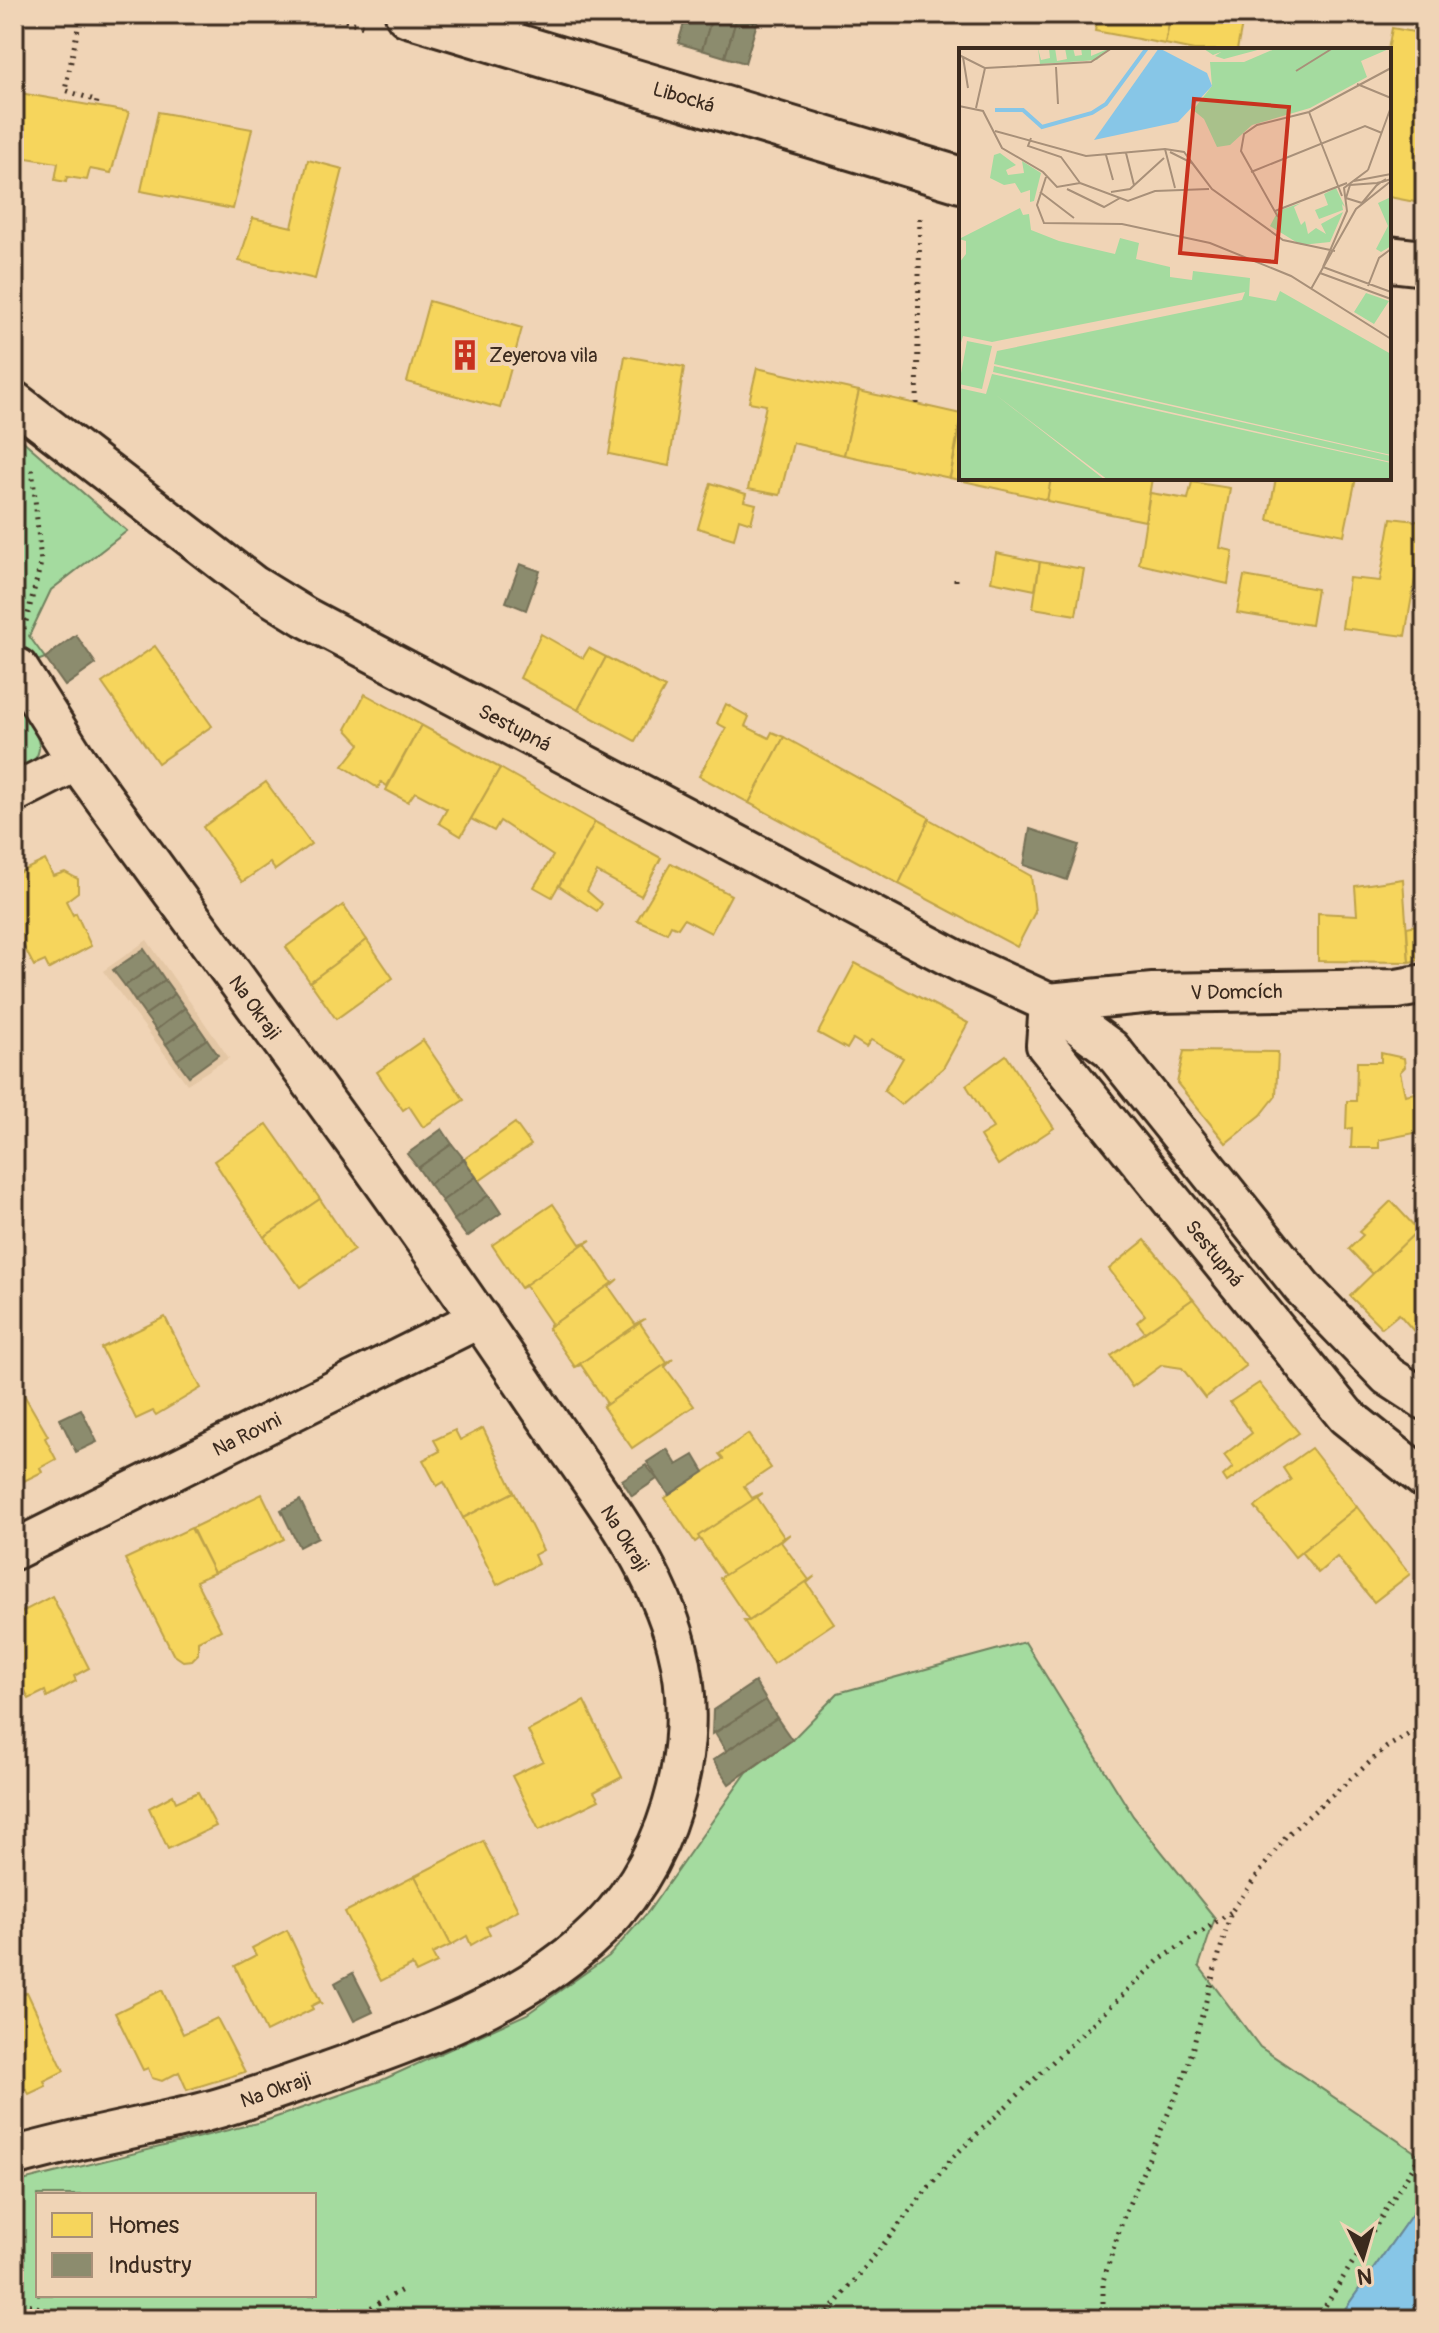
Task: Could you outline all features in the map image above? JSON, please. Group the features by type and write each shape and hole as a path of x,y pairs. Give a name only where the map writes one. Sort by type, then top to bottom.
{"street":[{"name":"Libocká","path":"408,14 959,179"},
{"path":"1391,259 1425,263"},
{"name":"Sestupná","path":"14,401 49,424 253,585 305,617 948,956 1049,1003 1111,1049 1302,1287 1388,1376 1425,1400"},
{"name":"Na Okraji","path":"14,2157 257,2096 457,2021 514,1992 587,1941 620,1908 642,1874 664,1829 678,1785 686,1742 679,1653 666,1607 627,1537 480,1318 77,761 18,668"},
{"path":"14,793 77,761"},
{"name":"V Domcích","path":"1049,1003 1153,993 1397,989 1425,984"},
{"name":"Sestupná","path":"1049,1003 1046,1045 1346,1416 1425,1479"},
{"name":"Na Rovni","path":"14,1550 480,1318"}],"path":[{"path":"81,14 65,90 97,101 96,106"},
{"path":"917,404 920,206"},
{"path":"18,668 20,642 41,563 32,443 49,424"},
{"path":"1103,2319 1103,2281 1124,2216 1186,2072 1231,1912 1286,1836 1387,1747 1425,1725"},
{"path":"824,2319 952,2158 1158,1961 1231,1912"},
{"path":"1317,2319 1425,2148"},
{"path":"350,2319 402,2290"},
{"path":"14,2299 71,2319"}],"shaded area":[{"path":"147,940 229,1058 187,1084 103,971"}],"green space":[{"path":"14,433 127,531 51,590 29,636 45,658 14,670"},
{"path":"14,701 36,734 39,751 27,770 14,781"},
{"path":"1025,1642 1133,1816 1215,1918 1199,1966 1260,2047 1425,2159 1425,2196 1338,2319 14,2319 14,2183 265,2121 380,2081 527,2014 609,1956 648,1912 747,1772 792,1740 838,1693"}],"water":[{"path":"1425,2196 1425,2319 1338,2319"}],"building: Homes":[{"path":"14,14 23,14 14,54"},
{"path":"1098,14 1171,14 1165,44 1095,31"},
{"path":"1171,14 1244,14 1237,48 1184,48 1165,44"},
{"path":"1392,28 1425,34 1425,204 1391,197 1391,48 1388,48"},
{"path":"14,92 129,112 111,173 90,169 87,180 67,177 66,182 55,180 58,163 14,156"},
{"path":"158,112 252,129 233,209 141,191"},
{"path":"308,160 343,169 315,279 239,261 253,218 292,227"},
{"name":"Zeyerova vila","path":"429,301 522,328 500,408 407,382"},
{"path":"625,356 684,367 669,466 609,454"},
{"path":"757,368 859,391 844,455 793,443 780,495 748,489 766,405 749,402"},
{"path":"859,391 959,414 950,478 844,455"},
{"path":"959,434 959,480 1051,480 1048,500 950,478"},
{"path":"1051,480 1152,480 1145,521 1047,501"},
{"path":"1276,480 1356,480 1344,535 1268,520"},
{"path":"1192,482 1230,488 1220,548 1233,551 1228,584 1139,564 1150,493 1188,499"},
{"path":"711,483 746,494 744,501 756,504 751,523 739,519 734,539 698,528"},
{"path":"1391,518 1425,522 1405,636 1342,628 1349,578 1380,581"},
{"path":"996,553 1040,562 1035,590 991,581"},
{"path":"1040,562 1084,569 1076,615 1033,608"},
{"path":"1244,576 1317,589 1311,625 1237,613"},
{"path":"541,634 583,658 589,648 606,657 578,710 520,678"},
{"path":"155,646 212,726 158,763 102,683"},
{"path":"606,657 665,688 635,741 578,710"},
{"path":"365,694 421,725 387,786 381,782 378,788 343,766 360,744 346,729"},
{"path":"726,704 749,717 745,726 769,738 772,732 784,737 749,803 699,776 726,728 717,723"},
{"path":"421,725 500,768 461,836 439,823 447,809 415,792 408,802 386,790"},
{"path":"784,737 930,818 899,884 749,803"},
{"path":"500,768 595,822 552,897 534,887 553,856 500,821 494,831 471,819"},
{"path":"266,782 311,844 275,870 270,863 242,882 203,827"},
{"path":"929,819 1031,876 1035,912 1017,947 899,884"},
{"path":"595,822 661,858 641,896 597,872 587,891 602,904 597,911 559,886"},
{"path":"45,860 53,876 65,872 78,879 78,892 66,901 73,915 76,913 91,946 49,969 45,961 34,966 22,943 14,947 14,875"},
{"path":"671,863 731,895 711,933 684,919 678,928 671,925 667,933 637,920"},
{"path":"1403,879 1409,962 1318,961 1318,913 1357,915 1355,886"},
{"path":"343,905 367,940 310,982 286,947"},
{"path":"1425,923 1425,959 1409,962 1407,927"},
{"path":"367,940 393,978 336,1019 310,982"},
{"path":"855,963 968,1023 943,1068 901,1105 884,1091 903,1058 871,1040 866,1047 853,1039 847,1049 818,1033"},
{"path":"423,1040 464,1100 423,1127 409,1106 403,1110 377,1072"},
{"path":"1184,1051 1278,1052 1276,1096 1261,1115 1226,1143 1177,1083"},
{"path":"1381,1053 1404,1058 1405,1067 1400,1072 1405,1095 1425,1091 1425,1131 1379,1140 1379,1148 1351,1148 1352,1128 1346,1129 1347,1101 1356,1101 1357,1062 1381,1062"},
{"path":"1006,1055 1054,1128 998,1165 980,1136 993,1128 966,1085"},
{"path":"515,1123 531,1145 479,1181 464,1159"},
{"path":"267,1124 320,1199 264,1237 214,1161"},
{"path":"320,1199 354,1250 300,1287 264,1237"},
{"path":"1391,1201 1418,1230 1373,1274 1349,1249 1363,1235 1359,1232"},
{"path":"553,1204 580,1244 591,1240 521,1288 492,1245"},
{"path":"1418,1230 1425,1236 1425,1344 1399,1314 1382,1328 1350,1296"},
{"path":"1145,1240 1193,1299 1145,1332 1137,1322 1145,1315 1109,1269"},
{"path":"585,1243 612,1283 548,1328 551,1323 526,1286 521,1288"},
{"path":"618,1279 609,1287 635,1324 645,1319 575,1367 548,1328"},
{"path":"1193,1299 1246,1366 1205,1398 1182,1368 1162,1365 1132,1387 1111,1356"},
{"path":"165,1317 201,1388 156,1415 153,1411 136,1419 101,1348"},
{"path":"640,1323 667,1363 603,1407 606,1402 581,1365 575,1367"},
{"path":"673,1359 665,1367 694,1406 632,1448 603,1407"},
{"path":"1259,1383 1299,1433 1227,1482 1223,1476 1233,1467 1224,1455 1252,1433 1230,1402"},
{"path":"20,1388 48,1436 45,1438 56,1459 40,1468 42,1472 14,1486 14,1391"},
{"path":"483,1428 514,1492 463,1518 444,1482 437,1486 423,1460 440,1451 434,1440 455,1430 460,1440"},
{"path":"748,1434 771,1468 744,1486 752,1498 763,1493 695,1542 665,1498 723,1459 719,1454"},
{"path":"1311,1448 1357,1507 1295,1557 1255,1507 1291,1480 1283,1468"},
{"path":"514,1492 543,1550 534,1555 538,1564 497,1585 463,1518"},
{"path":"262,1494 284,1539 214,1573 192,1528"},
{"path":"757,1497 784,1537 726,1577 698,1536"},
{"path":"1357,1507 1410,1574 1374,1602 1337,1557 1318,1573 1301,1552"},
{"path":"191,1528 214,1573 196,1581 221,1630 198,1641 198,1654 192,1660 183,1661 173,1654 125,1559"},
{"path":"790,1534 781,1542 809,1580 749,1621 720,1578"},
{"path":"815,1576 807,1583 834,1623 773,1664 744,1621 749,1621"},
{"path":"52,1596 89,1668 74,1676 76,1681 47,1697 45,1691 29,1699 14,1668 14,1616"},
{"path":"584,1701 622,1777 594,1792 599,1800 539,1830 512,1776 543,1761 528,1731"},
{"path":"198,1792 216,1826 168,1849 149,1808 173,1795 176,1802"},
{"path":"483,1841 518,1910 486,1927 490,1934 471,1945 467,1936 451,1945 415,1876"},
{"path":"415,1876 451,1945 432,1954 437,1963 416,1973 412,1965 381,1981 345,1912"},
{"path":"287,1930 322,2005 319,2002 311,2006 313,2009 266,2032 235,1966 256,1955 252,1948"},
{"path":"162,1990 183,2034 217,2018 245,2072 187,2090 179,2072 162,2081 152,2078 148,2068 143,2070 115,2013"},
{"path":"27,1992 64,2071 44,2081 46,2086 29,2094 26,2089 14,2095 14,1998"}],"building: Industry":[{"path":"687,14 713,14 702,50 678,43"},
{"path":"713,14 737,17 725,57 702,50"},
{"path":"737,17 757,23 745,63 725,57"},
{"path":"520,564 540,571 526,610 506,602"},
{"path":"76,635 96,664 65,686 45,658"},
{"path":"1030,829 1079,845 1067,880 1024,865"},
{"path":"144,949 155,965 125,986 113,970"},
{"path":"155,965 165,980 135,1001 125,986"},
{"path":"165,980 175,994 145,1015 135,1001"},
{"path":"175,994 185,1008 156,1030 145,1015"},
{"path":"185,1008 196,1023 166,1044 156,1030"},
{"path":"196,1023 207,1039 177,1060 166,1044"},
{"path":"207,1039 218,1055 189,1076 177,1060"},
{"path":"442,1129 452,1144 418,1168 407,1154"},
{"path":"452,1144 464,1159 429,1184 418,1168"},
{"path":"464,1159 476,1177 442,1201 429,1184"},
{"path":"476,1177 489,1195 454,1220 442,1201"},
{"path":"489,1195 501,1213 467,1237 454,1220"},
{"path":"81,1409 97,1442 76,1452 60,1419"},
{"path":"667,1449 677,1465 694,1455 704,1472 669,1495 647,1462"},
{"path":"646,1465 657,1479 632,1496 622,1480"},
{"path":"300,1500 318,1537 299,1547 281,1510"},
{"path":"755,1682 766,1700 712,1734 713,1710"},
{"path":"766,1700 777,1718 726,1751 715,1733"},
{"path":"777,1718 792,1740 729,1784 713,1760"},
{"path":"353,1973 373,2012 354,2021 335,1983"}],"place":[{"name":"Zeyerova vila","path":"465,355"}]}
